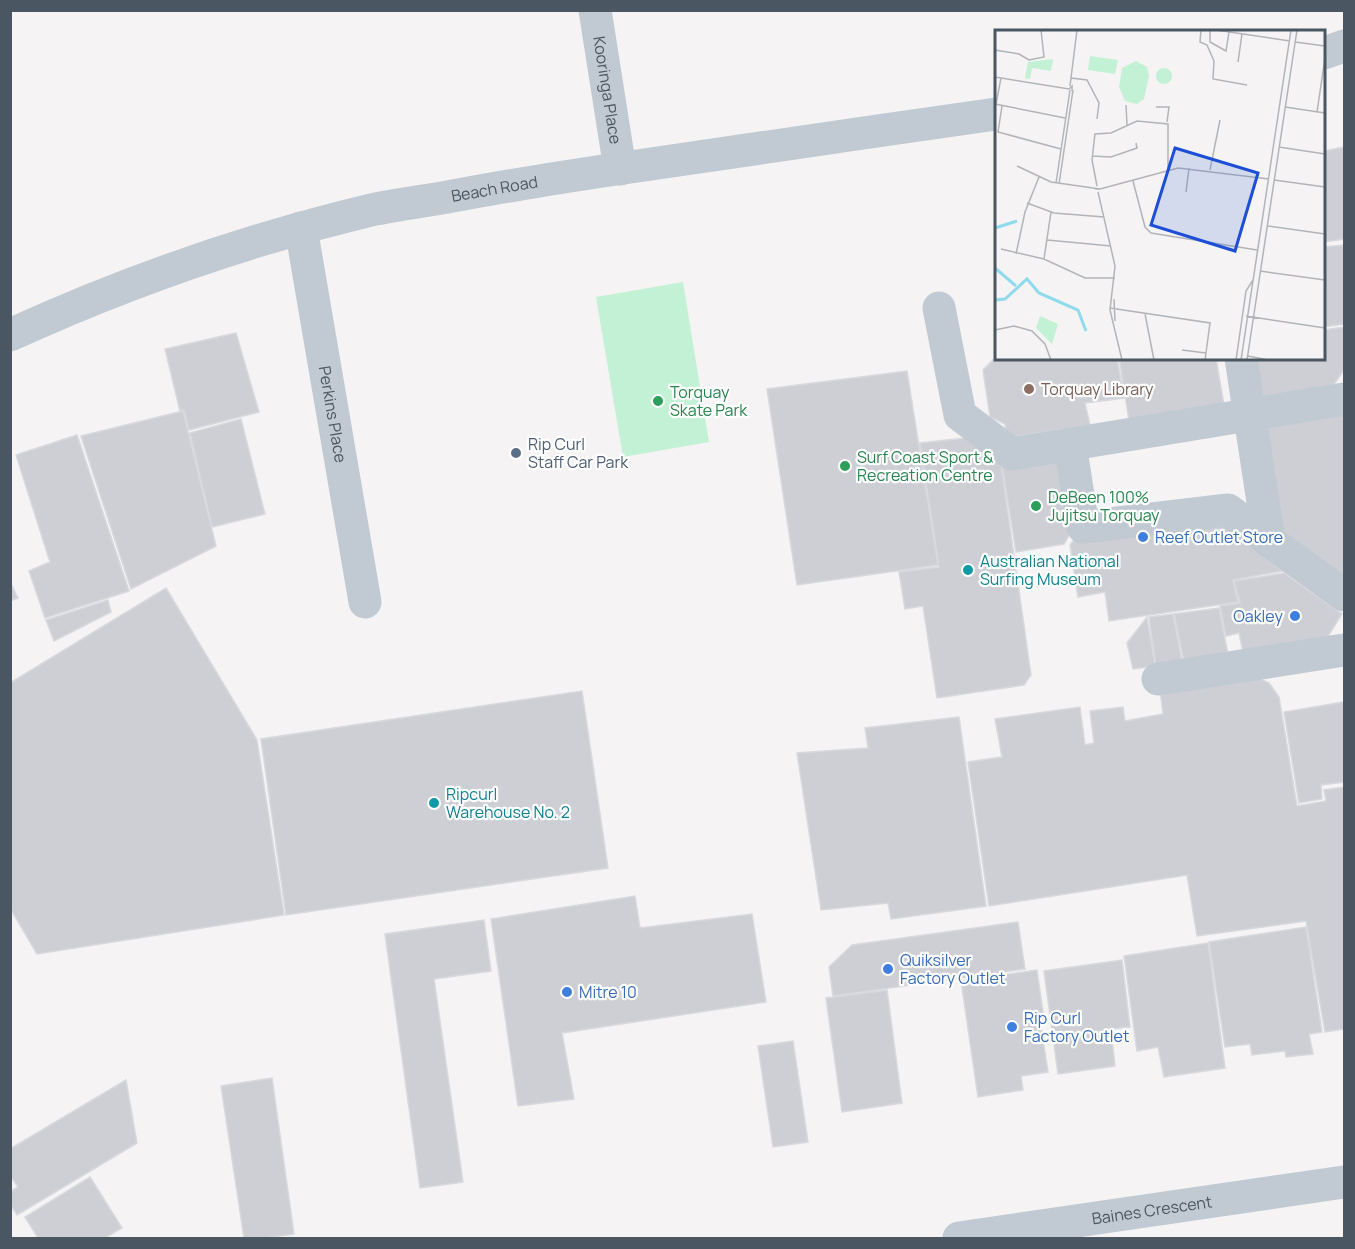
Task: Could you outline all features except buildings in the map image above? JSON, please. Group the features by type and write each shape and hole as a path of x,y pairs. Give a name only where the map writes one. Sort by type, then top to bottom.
{"street":[{"name":"Kooringa Place","path":"596,10 620,168"},
{"path":"1325,52 1344,46"},
{"path":"1325,66 1344,63"},
{"name":"Beach Road","path":"10,335 74,306 219,252 301,228 375,210 620,168 995,114"},
{"name":"Perkins Place","path":"301,228 365,602"},
{"path":"939,308 960,415 1012,454 1344,399"},
{"path":"1241,360 1269,541"},
{"path":"1070,444 1083,527 1228,510 1344,595"},
{"path":"1158,679 1344,650"},
{"name":"Baines Crescent","path":"959,1239 1344,1182"}],"green space":[{"name":"Torquay Skate Park","path":"683,282 709,442 623,457 596,297"}],"place":[{"name":"Torquay Library","path":"1029,389"},
{"name":"Torquay Skate Park","path":"658,401"},
{"name":"Rip Curl Staff Car Park","path":"516,453"},
{"name":"Surf Coast Sport & Recreation Centre","path":"845,466"},
{"name":"DeBeen 100% Jujitsu Torquay","path":"1036,506"},
{"name":"Reef Outlet Store","path":"1143,537"},
{"name":"Australian National Surfing Museum","path":"968,570"},
{"name":"Oakley","path":"1295,616"},
{"name":"Ripcurl Warehouse No. 2","path":"434,803"},
{"name":"Quiksilver Factory Outlet","path":"888,969"},
{"name":"Mitre 10","path":"567,992"},
{"name":"Rip Curl Factory Outlet","path":"1012,1027"}]}
